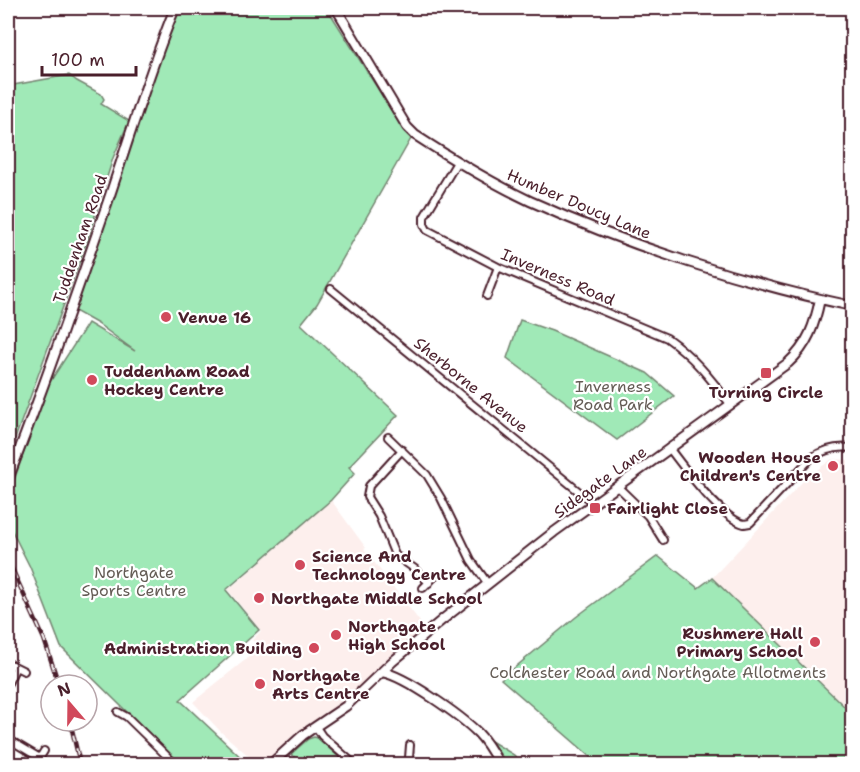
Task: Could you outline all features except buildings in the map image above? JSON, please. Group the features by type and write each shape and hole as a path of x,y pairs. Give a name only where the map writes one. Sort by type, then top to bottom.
{"street":[{"name":"Tuddenham Road","path":"8,479 97,234 150,71 175,8"},
{"name":"Humber Doucy Lane","path":"336,8 407,127 415,135 457,162 530,201 644,246 728,273 852,306"},
{"name":"Inverness Road","path":"457,162 424,217 427,230 498,267 667,338 701,366 730,404"},
{"path":"487,296 498,267"},
{"name":"Sherborne Avenue","path":"331,289 593,503"},
{"name":"Sidegate Lane","path":"271,765 294,742 346,706 392,662 488,584 593,503 788,363 798,354 812,330 820,299"},
{"path":"388,437 424,471 431,481 471,560 488,584"},
{"path":"669,448 694,482 732,519 744,524 750,523 811,458 821,451 832,448 852,447"},
{"path":"402,450 369,486 367,497 379,516 393,552 429,583"},
{"path":"617,486 648,516 663,540"},
{"path":"423,588 436,575"},
{"path":"392,662 406,680 477,732 499,765"},
{"path":"8,663 24,671"},
{"path":"8,682 16,667"},
{"path":"382,672 406,680"},
{"path":"118,712 127,717 175,765"},
{"path":"315,727 354,765"},
{"path":"8,739 38,761 44,751"},
{"path":"410,745 406,758 416,765"}],"shaded area":[{"name":"Rushmere Hall Primary School","path":"832,459 852,460 852,704 848,709 711,579 805,479"},
{"name":"Northgate High School","path":"331,500 366,548 364,549 424,627 345,700 293,736 263,764 258,764 221,732 193,702 260,648 252,640 261,631 228,590"}],"green space":[{"name":"Northgate Sports Centre","path":"179,8 327,8 403,129 412,137 317,304 301,324 398,415 349,467 355,473 331,500 226,590 259,630 180,700 248,764 180,764 99,684 99,673 87,673 61,647 30,567 8,523 8,498 46,388 88,323 135,351 98,324 73,310 165,40"},
{"path":"69,75 101,94 104,99 101,104 129,121 113,158 88,238 8,458 8,86"},
{"name":"Inverness Road Park","path":"520,320 552,331 647,373 674,396 617,440 507,358"},
{"name":"Colchester Road and Northgate Allotments","path":"658,556 698,588 712,578 847,709 852,704 852,724 849,729 852,732 852,764 599,764 501,679 576,617"},
{"path":"318,738 346,764 321,764 316,760 312,764 303,764 291,754 308,739"},
{"path":"491,741 514,755 522,764 507,764"}],"railway":[{"path":"8,560 44,639 55,673"},
{"path":"73,733 80,764"}],"place":[{"name":"Venue 16","path":"166,317"},
{"name":"Turning Circle","path":"766,373"},
{"name":"Tuddenham Road Hockey Centre","path":"92,380"},
{"name":"Wooden House Children's Centre","path":"833,466"},
{"name":"Fairlight Close","path":"595,508"},
{"name":"Science And Technology Centre","path":"300,565"},
{"name":"Northgate Middle School","path":"259,598"},
{"name":"Northgate High School","path":"336,635"},
{"name":"Rushmere Hall Primary School","path":"815,642"},
{"name":"Administration Building","path":"314,648"},
{"name":"Northgate Arts Centre","path":"260,684"}]}
